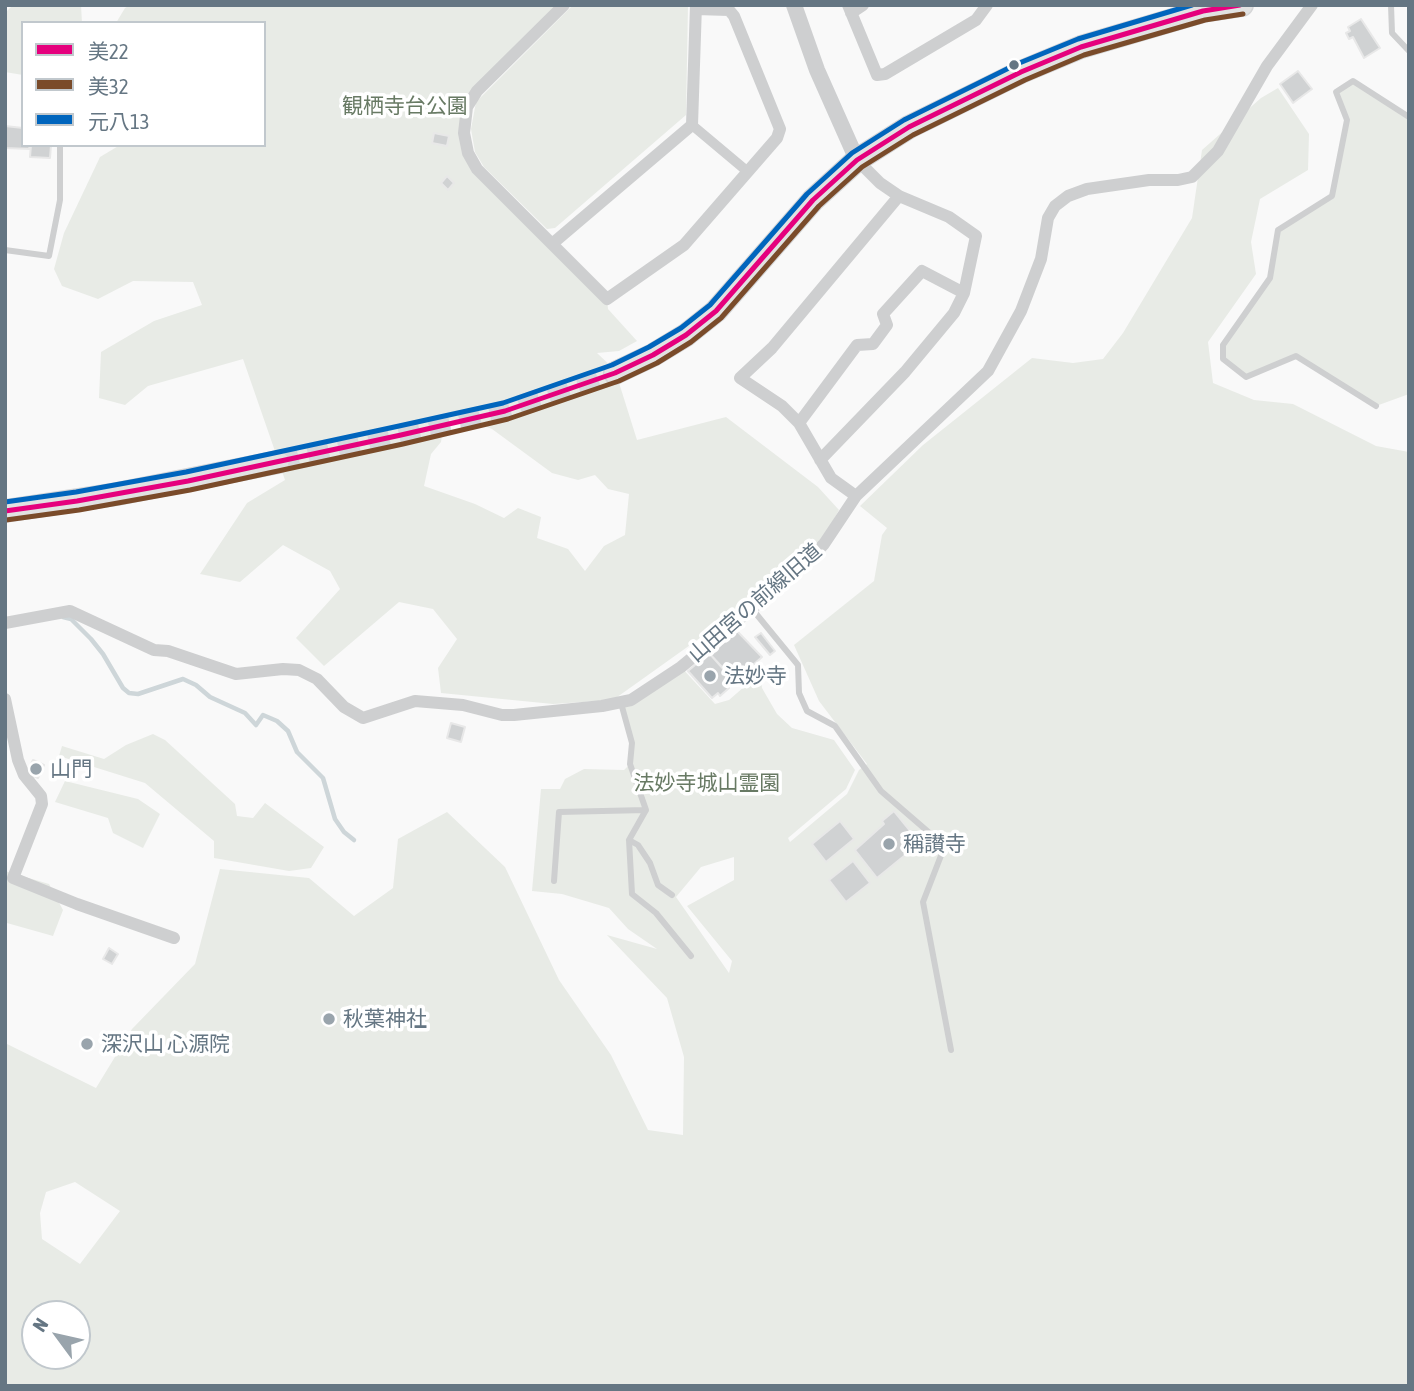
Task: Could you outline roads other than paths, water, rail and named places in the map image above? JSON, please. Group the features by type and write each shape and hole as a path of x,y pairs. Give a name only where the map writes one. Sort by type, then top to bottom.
{"main road":[{"path":"615,373 653,355 716,312 748,278 793,221 857,160 909,127 962,100 1081,47 1203,11 1242,5"},
{"path":"5,511 141,490 278,462"}],"street":[{"path":"552,244 692,125 696,7 729,10 734,16 780,130 777,138 684,246 607,299 552,244 477,169 468,153 464,134 467,107 477,91 564,5"},
{"path":"794,5 817,70 857,160 880,183 899,196 949,217 976,236 964,292 940,331 905,372 820,460"},
{"path":"863,5 850,9 877,75 885,74 976,20 987,5"},
{"name":"山田宮の前線旧道","path":"5,622 70,611 154,650 168,651 236,674 299,670 317,679 344,707 363,718 415,701 463,705 502,715 514,715 621,703 643,693 681,667 753,610 819,551 856,496 988,371 1021,311 1041,259 1048,218 1055,206 1068,196 1087,189 1192,177 1218,151 1267,66 1312,5"},
{"path":"692,125 748,172"},
{"path":"856,496 831,478 799,422 782,406 740,378 772,348 899,196"},
{"path":"799,422 857,345 873,344 887,325 883,314 922,271 964,292"},
{"path":"5,699 18,760 24,775 41,796 42,804 13,878 174,938"}],"lane":[{"path":"1391,5 1392,33 1409,51"},
{"path":"1376,406 1296,356 1246,377 1223,359 1223,345 1270,278 1279,230 1332,197 1347,120 1336,92 1353,81 1409,117"},
{"path":"5,250 49,256 60,200 60,147"},
{"path":"753,610 798,665 802,705 807,711 835,726 881,791 940,842 942,853 923,902 951,1050"},
{"path":"621,703 632,743 631,764 646,810 629,840 632,894 656,913 691,956"},
{"path":"554,881 559,811 646,810"},
{"path":"629,840 638,845 650,863 657,885 672,895"}],"waterway":[{"path":"63,617 71,619 91,639 129,693 138,694 183,679 196,685 210,697 245,713 256,725 263,715 277,721 288,731 297,752 323,778 335,819 354,840"}],"tunnel":[{"path":"278,462 505,411 615,373"}],"place":[{"name":"法妙寺","path":"710,676"},
{"name":"山門","path":"36,769"},
{"name":"稱讃寺","path":"889,844"},
{"name":"秋葉神社","path":"329,1019"},
{"name":"深沢山 心源院","path":"87,1044"}],"park label":[{"name":"観栖寺台公園","path":"405,106"},
{"name":"法妙寺城山霊園","path":"707,783"}]}
